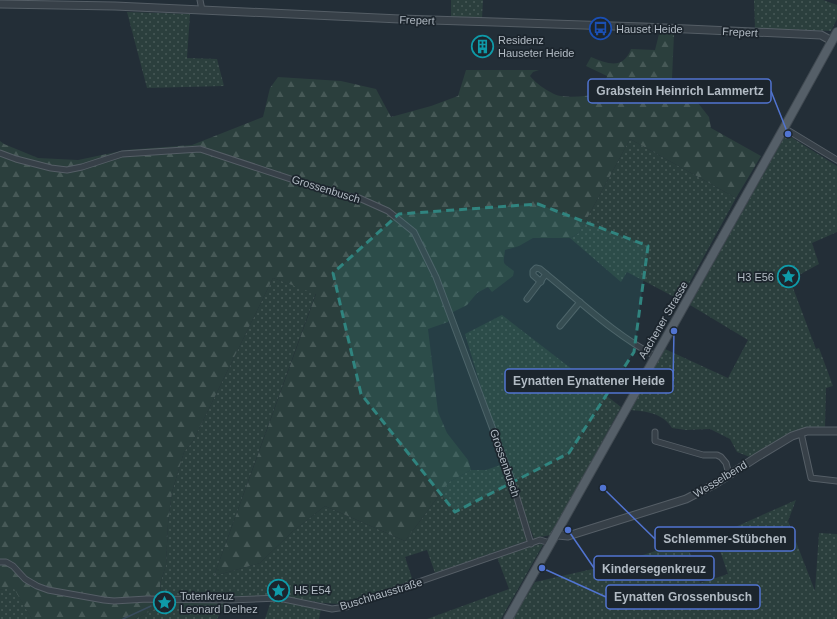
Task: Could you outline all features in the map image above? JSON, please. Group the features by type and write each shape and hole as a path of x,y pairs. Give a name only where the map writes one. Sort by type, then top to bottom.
{"main road":[{"name":"Aachener Strasse","path":"508,619 837,32"}],"street":[{"path":"200,0 202,10"},
{"name":"Frepert","path":"0,4 115,6 821,35 832,40"},
{"path":"784,128 837,160"},
{"name":"Grossenbusch","path":"0,153 16,159 51,168 67,170 82,167 122,154 200,149 336,194 359,198 388,212 414,232 436,277 510,475 531,544"},
{"path":"541,282 533,275 533,271 536,268 540,269 610,327 635,345 655,356"},
{"path":"527,299 546,274"},
{"path":"560,326 580,302"},
{"name":"Wesselbend","path":"555,534 568,536 686,499 715,484 792,436 817,430 837,431"},
{"path":"655,432 656,441 703,455 717,454 726,463 729,474"},
{"path":"801,433 811,478 837,481"},
{"name":"Buschhausstraße","path":"0,562 6,562 13,566 25,579 37,586 48,590 104,600 229,600 279,598 332,609 346,607 540,540 550,543"}],"highlighted area":[{"path":"538,204 648,246 634,352 569,453 455,512 361,394 333,273 399,214"}],"green space":[{"path":"451,0 483,0 482,18 451,18"},
{"path":"754,0 823,0 837,5 837,19 831,31 755,28"},
{"path":"127,12 190,14 187,58 217,59 224,86 147,88"},
{"path":"659,34 674,34 671,101 698,103 709,117 711,128 761,156 736,198 630,139 579,233 570,238 533,238 519,246 505,250 504,263 514,271 513,276 492,292 488,287 477,293 467,305 453,312 448,322 428,329 438,412 447,433 468,460 471,470 449,482 405,541 325,506 292,532 260,563 214,576 316,294 273,278 193,441 184,452 172,492 168,523 166,565 160,584 160,606 135,619 32,619 13,587 0,590 0,141 38,158 78,160 126,150 192,145 263,117 270,88 278,77 341,81 376,89 391,117 431,106 458,96 466,70 539,70 533,72 530,76 544,88 557,95 571,97 602,95 607,76 586,66 591,57 603,62 614,64 619,63 628,56 631,49 655,50"},
{"path":"786,134 837,166 837,232 812,243 819,264 790,280 816,349 819,348 833,386 826,388 825,428 804,428 750,457 737,452 730,439 710,429 686,430 672,428 659,416 648,412 630,410 665,349 728,378 748,340 690,305"},
{"path":"630,139 736,198 680,300 627,272 621,282 570,238 579,233"},
{"path":"273,278 316,293 214,576 260,563 292,532 325,506 405,541 449,482 471,470 486,470 503,464 529,537 526,541 435,573 427,550 405,557 413,581 340,604 323,603 280,596 161,598 160,584 166,565 168,523 172,492 184,452 193,441"},
{"path":"502,315 621,407 551,535 534,538 504,464 465,334"},
{"path":"796,500 788,521 815,591 819,533 837,534 837,619 512,619 535,582 615,564 686,541 700,583 728,574 715,536"},
{"path":"544,543 501,619 427,619 509,589 497,557"},
{"path":"13,586 32,619 0,619 0,590"},
{"path":"271,601 321,609 319,619 265,619"},
{"path":"161,602 227,602 217,619 135,619 160,606"}],"waterway":[{"path":"123,619 151,606"}],"place":[{"name":"Hauset Heide","path":"600,29"},
{"name":"Residenz Hauseter Heide","path":"482,46"},
{"name":"Grabstein Heinrich Lammertz","path":"788,134"},
{"name":"H3 E56","path":"789,277"},
{"name":"Eynatten Eynattener Heide","path":"674,331"},
{"name":"Schlemmer-Stübchen","path":"603,488"},
{"name":"Kindersegenkreuz","path":"568,530"},
{"name":"Eynatten Grossenbusch","path":"542,568"},
{"name":"H5 E54","path":"279,590"},
{"name":"Totenkreuz Leonard Delhez","path":"165,602"}]}
